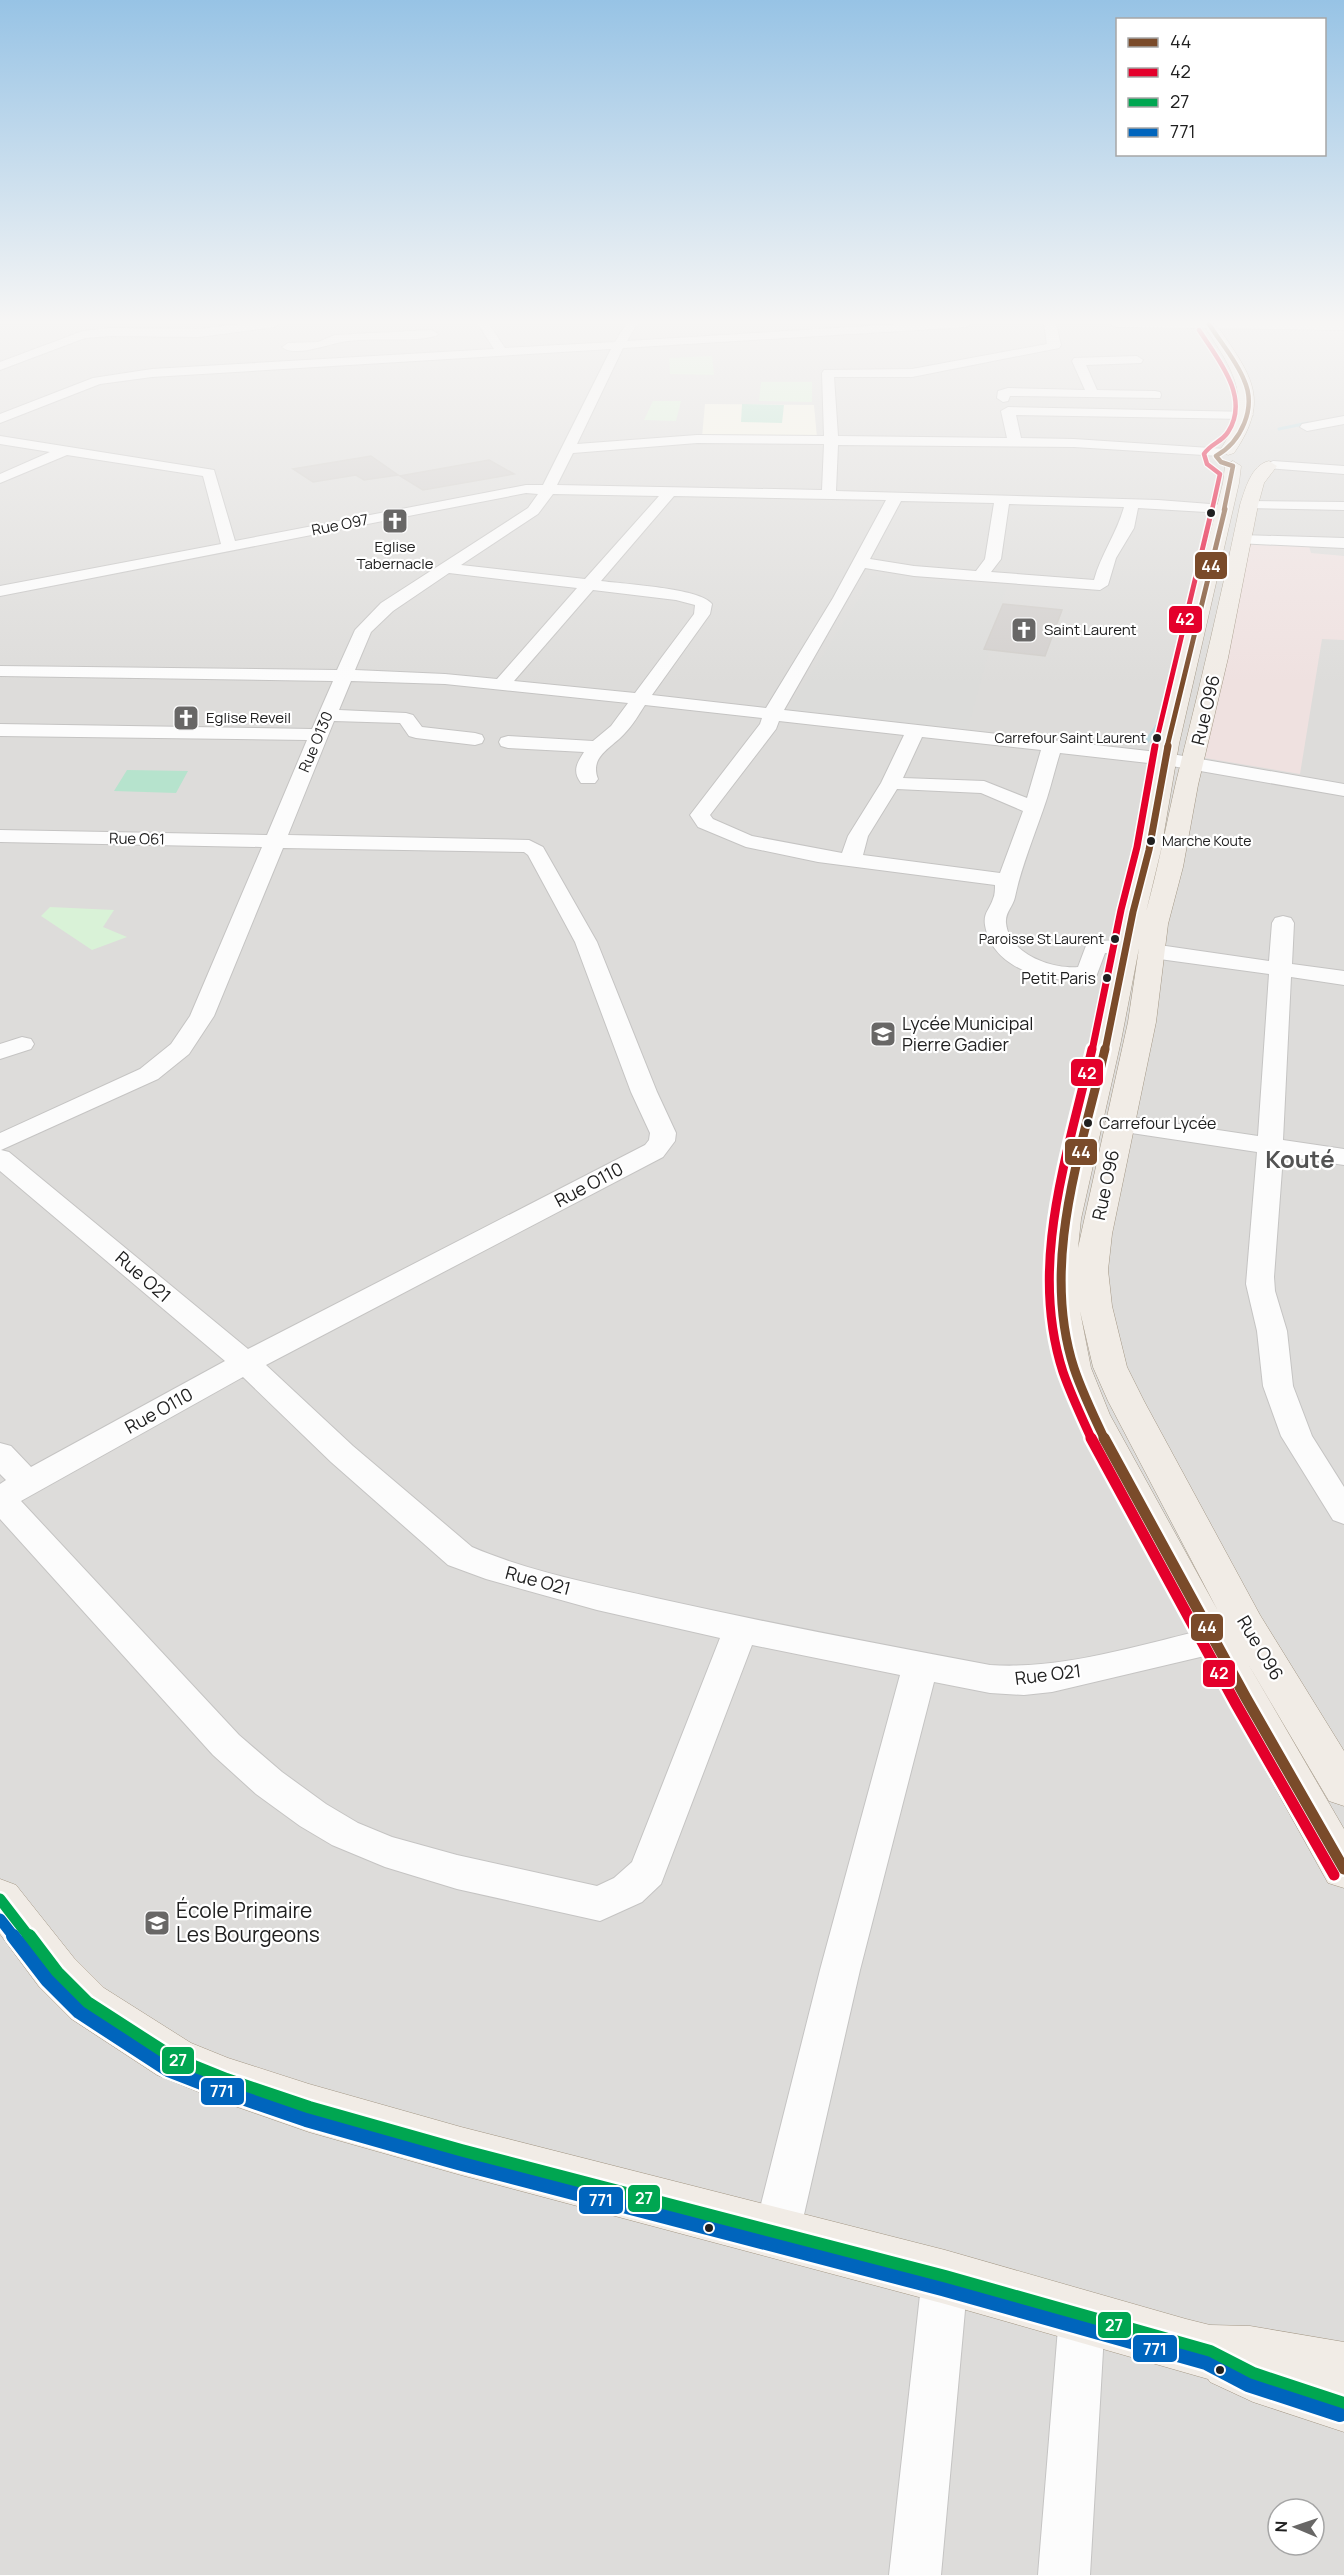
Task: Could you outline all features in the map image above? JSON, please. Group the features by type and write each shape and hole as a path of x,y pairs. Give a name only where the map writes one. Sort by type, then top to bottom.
{"main road":[{"name":"Rue O96","path":"1179,761 1223,509 1232,483 1225,457 1234,444"},
{"path":"1225,457 1266,458"},
{"path":"1225,457 1266,458"},
{"name":"Rue O96","path":"1266,458 1249,505 1215,669 1179,761 1149,850 1139,950 1143,1022 1118,1123 1096,1234 1092,1270 1095,1306 1110,1367 1178,1501 1246,1626 1344,1788"},
{"name":"Rue O96","path":"1139,950 1065,1219 1061,1248 1062,1303 1068,1345 1081,1387 1213,1641 1344,1869"},
{"path":"0,1899 57,1973 87,2003 174,2058 226,2080 309,2108 472,2154 945,2277 1210,2352 1253,2374 1344,2404"},
{"path":"1210,2352 1250,2353 1344,2369"}],"street":[{"path":"28,444 209,473 229,546"},
{"name":"Rue O130","path":"0,1143 149,1074 170,1060 183,1046 202,1016 363,630 373,618 533,511 542,501 570,444"},
{"path":"568,449 624,444"},
{"path":"829,495 831,444"},
{"path":"1107,444 1225,457"},
{"path":"0,478 66,450"},
{"path":"1266,458 1344,470"},
{"name":"Rue O97","path":"0,591 518,490 896,496 1223,509"},
{"path":"502,684 670,492"},
{"path":"896,496 772,714 769,725 700,815 700,819 746,841 818,856 1008,880"},
{"path":"980,576 993,559 1002,499"},
{"path":"860,562 914,571 1100,585 1108,558 1126,528 1132,504"},
{"path":"1249,505 1344,506"},
{"path":"1241,540 1344,543"},
{"path":"446,568 676,595 704,604 702,614 618,730 597,747 586,764 585,771 588,779"},
{"path":"0,672 344,675 417,677 502,684 1179,761 1344,789"},
{"path":"0,730 323,725 396,717 406,719 416,732 475,739"},
{"path":"851,859 858,836 891,783 915,731"},
{"path":"508,742 597,747"},
{"path":"1052,746 1034,808 1008,880 1004,900 995,918 999,939 1028,963 1049,971 1080,974 1088,972 1095,948 1105,946 1344,978"},
{"path":"891,783 984,787 1034,808"},
{"name":"Rue O61","path":"0,836 275,842"},
{"name":"Rue O110","path":"10,1493 246,1363 654,1151 662,1141 663,1133 644,1092 586,942 536,850 519,845 275,842"},
{"path":"1283,922 1260,1275 1261,1291 1272,1331 1275,1372 1281,1397 1300,1441 1344,1512"},
{"path":"1118,1123 1344,1157"},
{"name":"Rue O21","path":"0,1158 246,1363 342,1454 460,1556 486,1567 597,1597 741,1630 990,1679 1024,1681 1052,1678 1213,1641"},
{"path":"0,1454 10,1493 226,1745 269,1783 312,1815 345,1834 386,1851 458,1872 600,1904 628,1890 647,1872 741,1630"},
{"path":"777,2232 840,1970 920,1666"},
{"path":"915,2575 945,2277"},
{"path":"1064,2575 1082,2316"}],"shaded area":[{"path":"0,444 1344,444 1344,2575 0,2575"},
{"path":"1251,537 1307,539 1311,553 1344,556 1344,640 1322,639 1300,774 1205,758 1227,630"},
{"path":"874,576 1006,588 967,731 788,710"}],"green space":[{"path":"127,770 188,771 176,793 114,791"},
{"path":"50,907 114,910 103,927 127,937 92,950 41,916"}],"building":[{"path":"371,456 398,475 364,480 356,475 313,482 293,469"},
{"path":"489,460 514,474 423,490 400,476"},
{"name":"Saint Laurent","path":"1003,604 1062,610 1045,656 984,649"}],"waterway":[{"path":"1209,464 1220,471 1212,510"},
{"path":"1147,741 1160,722 1213,509"}],"transit line":[{"name":"42","path":"1213,444 1204,454 1207,464 1220,474 1219,481 1156,741 1137,847 1053,1216 1049,1266 1051,1315 1063,1372 1093,1443 1236,1704 1334,1875"},
{"name":"44","path":"1233,444 1216,456 1221,462 1233,466 1231,483 1168,744 1149,850 1133,912 1107,1041 1065,1219 1061,1266 1063,1314 1074,1368 1104,1438 1246,1698 1344,1869"},
{"name":"27","path":"0,1899 57,1973 87,2003 174,2059 226,2080 309,2108 461,2151 945,2277 1210,2352 1253,2374 1344,2404"},
{"name":"771","path":"0,1919 47,1980 79,2012 168,2070 222,2091 306,2120 458,2163 942,2289 1206,2363 1248,2385 1340,2415"}],"place":[{"name":"Eglise Tabernacle","path":"395,521"},
{"name":"Saint Laurent","path":"1024,630"},
{"name":"Eglise Reveil","path":"186,718"},
{"name":"Carrefour Saint Laurent","path":"1157,738"},
{"name":"Marche Koute","path":"1151,841"},
{"name":"Paroisse St Laurent","path":"1115,939"},
{"name":"Petit Paris","path":"1107,978"},
{"name":"Lycée Municipal Pierre Gadier","path":"883,1034"},
{"name":"Carrefour Lycée","path":"1088,1123"},
{"name":"École Primaire Les Bourgeons","path":"157,1923"}],"district":[{"name":"Kouté","path":"1300,1160"}]}
